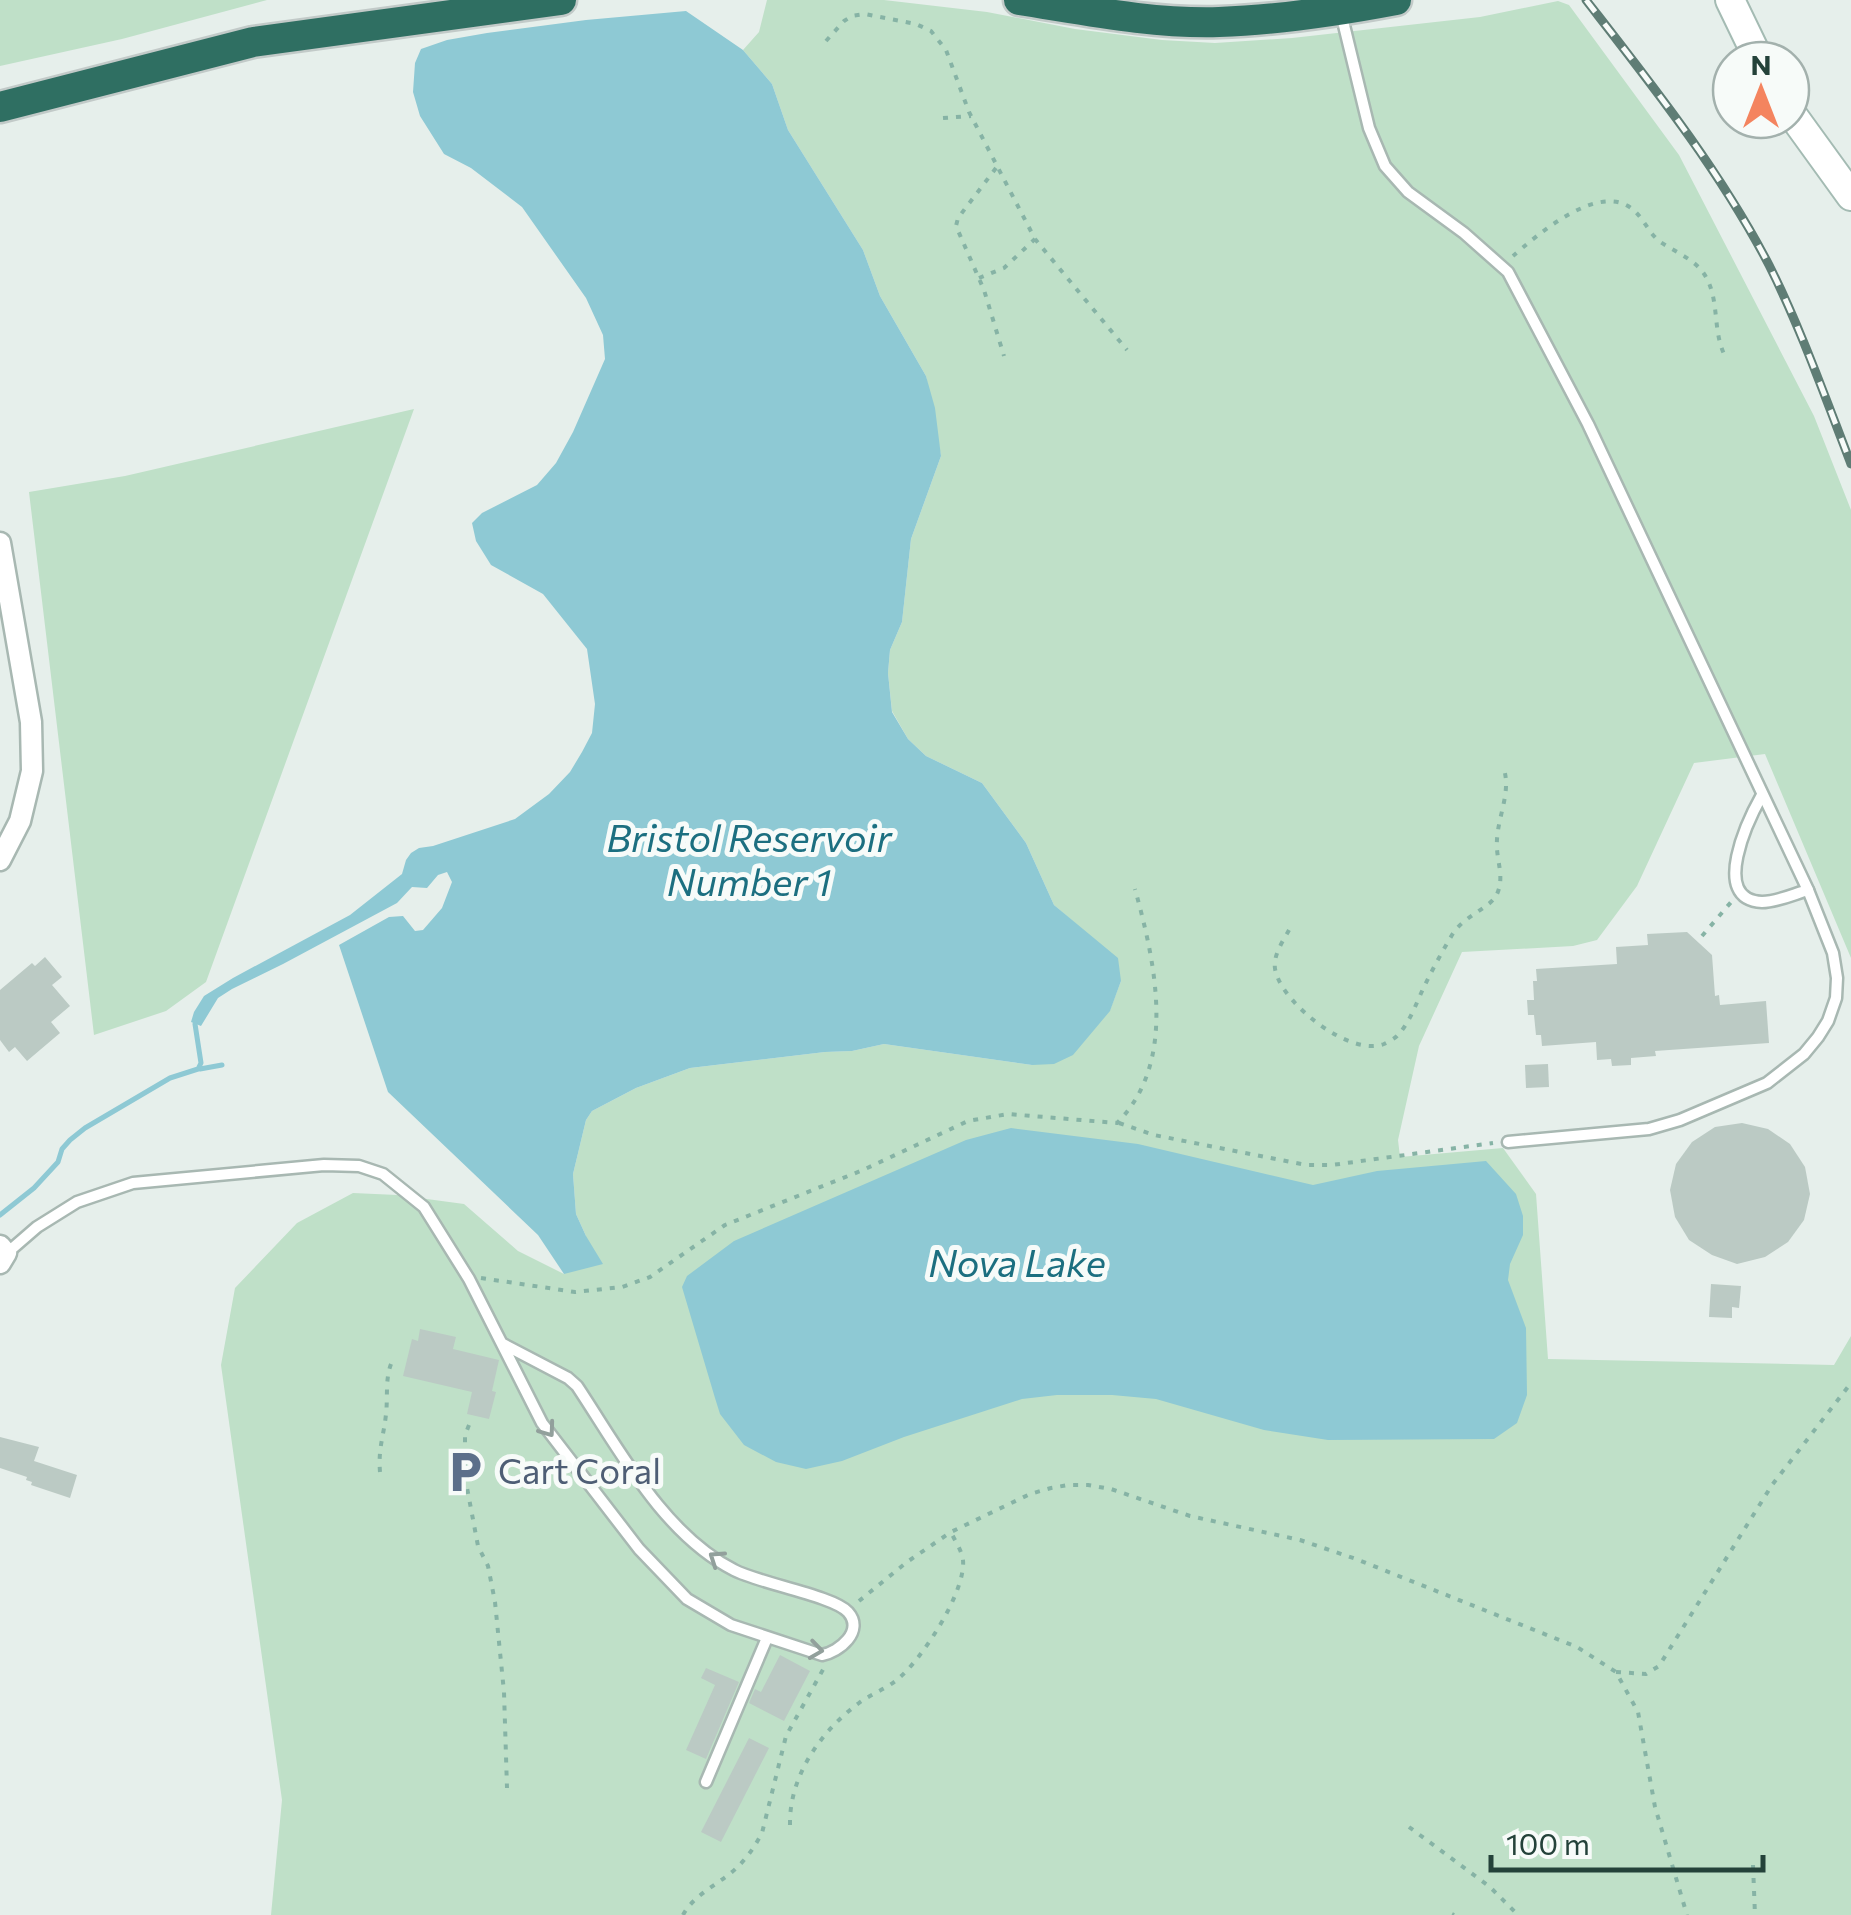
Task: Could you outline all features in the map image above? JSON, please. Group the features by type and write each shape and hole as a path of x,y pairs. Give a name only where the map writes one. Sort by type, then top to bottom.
{"highway":[{"path":"0,108 253,42 561,0"},
{"path":"1018,0 1159,20 1218,22 1340,10 1396,0"}],"main road":[{"path":"1730,0 1749,40"},
{"path":"1811,140 1851,196"}],"street":[{"path":"0,543 31,722 32,771 20,821 0,860"}],"lane":[{"path":"1340,10 1368,128 1385,166 1408,192 1502,266 1524,300 1588,424 1834,953 1836,998 1828,1021 1794,1062 1767,1083 1649,1129 1508,1142"},
{"path":"1762,796 1744,828 1735,878 1750,900 1768,902 1808,890"},
{"path":"2,1254 77,1202 133,1183 344,1165 384,1174 424,1206 468,1279 542,1423 639,1549 687,1599 731,1626 822,1655 844,1645 851,1634 847,1610 734,1571 703,1550 661,1510 577,1386 502,1344"},
{"path":"706,1782 766,1638"}],"path":[{"path":"826,41 844,20 864,14 916,24 931,31 946,50 971,116 1036,240 1127,350"},
{"path":"943,118 971,116"},
{"path":"997,167 956,226 979,278 1004,356"},
{"path":"1502,266 1576,210 1598,204 1624,204 1633,209 1652,235 1699,266 1706,276 1724,354"},
{"path":"979,278 1004,268 1036,240"},
{"path":"1289,930 1278,951 1275,970 1296,1005 1358,1046 1376,1046 1394,1039 1455,930 1498,892 1497,836 1507,788 1503,766"},
{"path":"1118,1122 1132,1108 1144,1084 1156,1033 1150,943 1134,889"},
{"path":"1702,936 1741,890"},
{"path":"468,1279 487,1278 575,1292 622,1288 650,1276 725,1225 863,1170 968,1121 1008,1114 1118,1122 1154,1135 1306,1165 1508,1142"},
{"path":"380,1472 379,1451 391,1364"},
{"path":"1616,1672 1646,1674 1659,1666 1772,1486 1851,1383"},
{"path":"469,1425 465,1435 465,1477 494,1602 504,1692 507,1788"},
{"path":"847,1610 951,1532 1051,1488 1088,1485 1111,1489 1190,1516 1300,1540 1356,1559 1577,1647 1616,1672 1638,1712 1654,1806 1687,1915"},
{"path":"790,1825 795,1788 830,1726 898,1680 938,1628 960,1583 962,1569 962,1556 951,1532"},
{"path":"683,1915 697,1897 733,1872 756,1845 786,1736 829,1654"},
{"path":"1409,1828 1490,1887 1518,1915"},
{"path":"1753,1866 1755,1915"}],"green space":[{"path":"0,0 267,0 122,39 0,66"},
{"path":"767,0 884,0 987,12 1075,29 1215,43 1480,17 1558,1 1569,5 1679,155 1814,416 1851,510 1851,958 1765,754 1694,763 1637,886 1597,940 1573,946 1462,952 1419,1046 1398,1140 1400,1157 1503,1148 1536,1194 1548,1359 1834,1365 1851,1336 1851,1915 271,1915 282,1800 221,1365 235,1288 297,1223 353,1193 464,1204 518,1251 564,1274 586,1236 576,1214 573,1174 586,1120 592,1111 636,1088 690,1068 852,1051 884,1044 1032,1065 1093,1030 1110,1010 1121,981 1082,929 1054,905 1026,843 982,783 926,756 908,739 892,711 890,650 902,622 911,539 941,456 926,376 880,296 863,250 788,130 772,84 743,50 759,32"},
{"path":"414,409 206,982 166,1011 94,1035 29,492 125,476"}],"water":[{"name":"Bristol Reservoir Number 1","path":"686,11 743,50 772,84 788,130 863,250 880,296 926,376 941,456 911,539 902,622 890,650 892,712 908,739 926,756 982,783 1026,843 1054,905 1118,958 1121,981 1110,1011 1073,1055 1054,1064 1032,1065 884,1044 852,1051 690,1068 636,1088 592,1111 586,1120 573,1174 576,1214 603,1264 564,1274 538,1235 388,1092 339,945 389,917 403,916 415,931 423,930 442,908 452,882 447,872 438,875 427,888 412,887 397,903 232,989 218,998 201,1026 191,1022 204,996 350,915 402,874 411,853 515,819 549,794 570,772 592,733 595,704 587,649 543,594 491,565 476,541 472,523 482,513 537,485 556,463 605,359 603,335 586,298 522,207 471,168 444,154 420,116 413,92 415,63 421,49 447,40 586,20"},
{"name":"Nova Lake","path":"1011,1128 1138,1144 1313,1185 1377,1171 1486,1161 1516,1194 1523,1216 1523,1235 1510,1264 1508,1280 1526,1328 1527,1395 1517,1423 1494,1439 1328,1440 1264,1430 1156,1399 1057,1395 1022,1399 842,1461 806,1469 776,1462 744,1445 720,1414 682,1287 687,1276 734,1241 966,1140"}],"building":[{"path":"1687,932 1712,955 1715,996 1719,995 1720,1005 1766,1001 1769,1043 1655,1051 1656,1056 1631,1058 1631,1065 1612,1066 1611,1059 1597,1060 1596,1042 1542,1046 1541,1035 1536,1035 1534,1015 1528,1015 1527,1000 1534,1000 1536,969 1617,964 1616,947 1648,945 1647,934"},
{"path":"45,957 62,977 52,985 70,1006 51,1022 60,1033 27,1061 15,1047 9,1052 0,1040 0,990"},
{"path":"1548,1064 1549,1087 1526,1088 1525,1065"},
{"path":"1742,1123 1768,1129 1790,1144 1805,1167 1810,1194 1804,1220 1788,1242 1765,1257 1737,1264 1712,1255 1689,1240 1675,1217 1670,1190 1676,1164 1692,1142 1715,1127"},
{"path":"1711,1284 1741,1286 1739,1308 1732,1307 1732,1318 1709,1317"},
{"path":"420,1329 456,1337 453,1349 499,1360 489,1419 467,1414 472,1392 403,1376 412,1339 418,1341"},
{"path":"0,1437 39,1447 34,1461 77,1475 70,1498 31,1485 27,1477 0,1468"},
{"path":"780,1655 810,1671 784,1721 749,1703 755,1689 761,1692"},
{"path":"706,1668 739,1682 706,1759 686,1750 715,1685 701,1678"},
{"path":"749,1738 769,1748 721,1842 701,1832"}],"waterway":[{"path":"0,1215 34,1188 58,1162 62,1149 85,1128 170,1078 198,1069 201,1063 195,1024"},
{"path":"200,1069 222,1065"}],"railway":[{"path":"1586,0 1684,128 1769,265 1851,464"}],"place":[{"name":"Cart Coral","path":"465,1472"}]}
